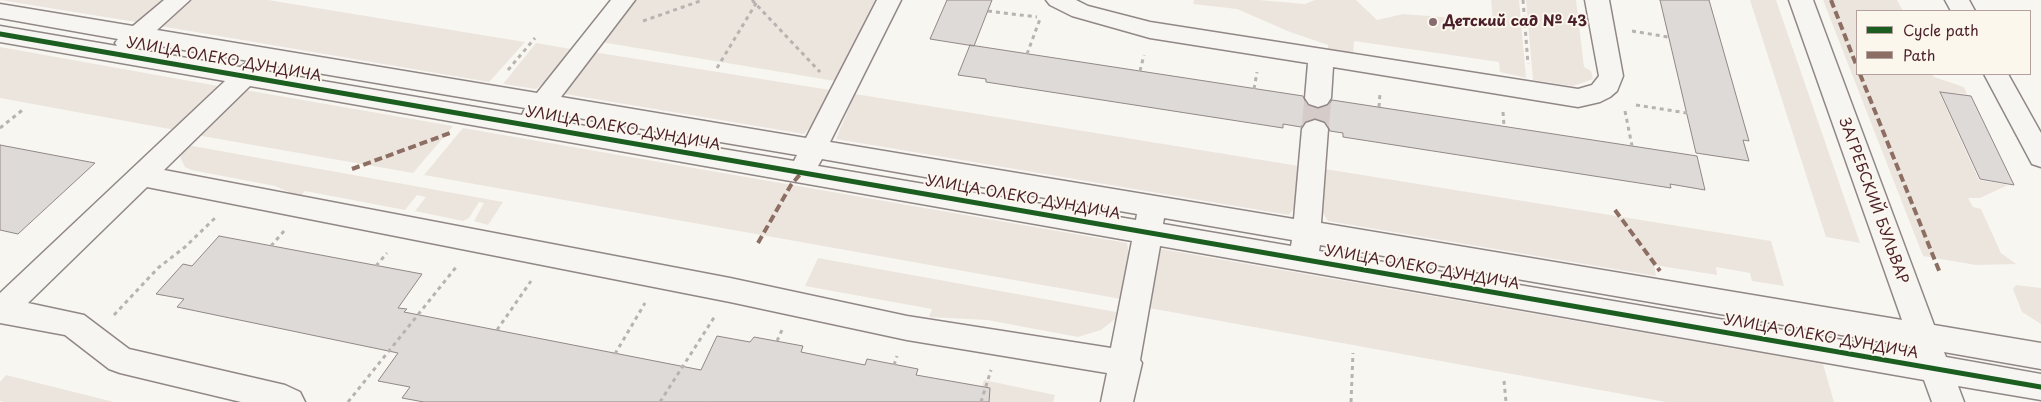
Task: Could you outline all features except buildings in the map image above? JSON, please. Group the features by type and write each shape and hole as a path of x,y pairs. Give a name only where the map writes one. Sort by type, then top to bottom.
{"street":[{"path":"115,54 178,0"},
{"path":"525,125 623,0"},
{"path":"808,160 889,0"},
{"path":"1064,3 1150,30 1578,98 1591,96 1601,91 1608,85 1611,76 1597,0"},
{"name":"ЗАГРЕБСКИЙ БУЛЬВАР","path":"1801,0 1948,402"},
{"name":"УЛИЦА ОЛЕКО ДУНДИЧА","path":"0,11 543,103 808,160 1150,219 1305,260 2041,387"},
{"name":"УЛИЦА ОЛЕКО ДУНДИЧА","path":"0,34 525,125 808,160"},
{"path":"0,310 266,56"},
{"path":"1318,98 1321,57"},
{"path":"1997,75 2041,157"},
{"path":"1305,260 1315,129"},
{"path":"141,176 661,276 907,328 1126,363"},
{"path":"1117,402 1126,363 1150,219"},
{"name":"УЛИЦА ОЛЕКО ДУНДИЧА","path":"1150,219 1307,232 2041,356"},
{"path":"0,310 73,324 120,360 285,399 289,402"}],"path":[{"path":"641,22 703,0"},
{"path":"752,0 826,78"},
{"path":"718,68 758,0"},
{"path":"1523,0 1529,67"},
{"path":"1027,54 1040,18 1064,3"},
{"path":"988,12 1040,18"},
{"path":"1602,28 1668,36"},
{"path":"502,76 535,38"},
{"path":"1636,105 1687,113"},
{"path":"0,128 25,108"},
{"path":"1625,111 1632,146"},
{"path":"92,337 158,268 185,247 227,194"},
{"path":"348,402 476,241"},
{"path":"497,330 548,255"},
{"path":"615,354 661,276"},
{"path":"660,402 730,290"},
{"path":"1351,402 1353,352"},
{"path":"981,402 992,366"},
{"path":"1504,381 1506,402"}],"shaded area":[{"path":"0,0 167,0 136,22"},
{"path":"189,0 268,0 525,42 489,82 160,26"},
{"path":"634,0 877,0 835,81 601,42"},
{"path":"1194,0 1259,0 1305,4 1315,0 1356,0 1377,20 1403,14 1493,21 1491,0 1519,0 1526,78 1500,72 1499,62 1354,41 1353,56 1328,53 1328,45 1290,32 1237,9 1193,4"},
{"path":"1526,0 1576,0 1584,67 1591,71 1593,79 1573,86 1533,80"},
{"path":"1750,0 1776,0 1860,243 1826,237"},
{"path":"1823,0 1897,0 1902,10 1856,10 1856,75 1933,75 1964,87 1967,94 1939,92 1979,180 2008,185 1980,198 1968,198 1973,207 1981,209 2001,253 2016,264 1976,265 1923,256"},
{"path":"536,43 571,49 544,83 536,89 503,84"},
{"path":"0,47 218,86 175,130 0,98"},
{"path":"593,52 830,90 810,127 804,134 565,94 566,87"},
{"path":"245,90 453,126 413,173 196,135"},
{"path":"855,94 1299,166 1296,206 1289,215 836,139"},
{"path":"463,128 1127,243 1129,254 1121,299 424,175"},
{"path":"187,145 503,202 488,225 474,221 484,203 479,202 469,218 463,221 415,211 426,197 417,195 405,210 305,191 300,197 275,186 191,170 185,167 180,154"},
{"path":"1325,169 1771,241 1784,286 1752,281 1750,273 1716,267 1717,275 1654,265 1656,276 1328,221 1323,213"},
{"path":"1161,249 1823,364 1834,402 1666,402 1149,308"},
{"path":"818,258 1116,312 1115,319 1101,330 1078,337 987,320 929,317 932,309 805,286"},
{"path":"2016,285 2041,288 2041,324 2022,312 2013,289"},
{"path":"6,375 114,402 0,401 0,382"},
{"path":"984,380 1055,395 1053,402 977,402"}],"tunnel":[{"path":"1315,129 1318,98"}],"marked path":[{"path":"1831,0 1856,64"},
{"path":"1860,75 1940,273"},
{"path":"352,169 453,132"},
{"path":"758,243 791,185 802,172"},
{"path":"1615,210 1660,271"}],"cycle path":[{"path":"0,34 2041,387"}],"place":[{"name":"Детский сад № 43","path":"1433,22"}]}
